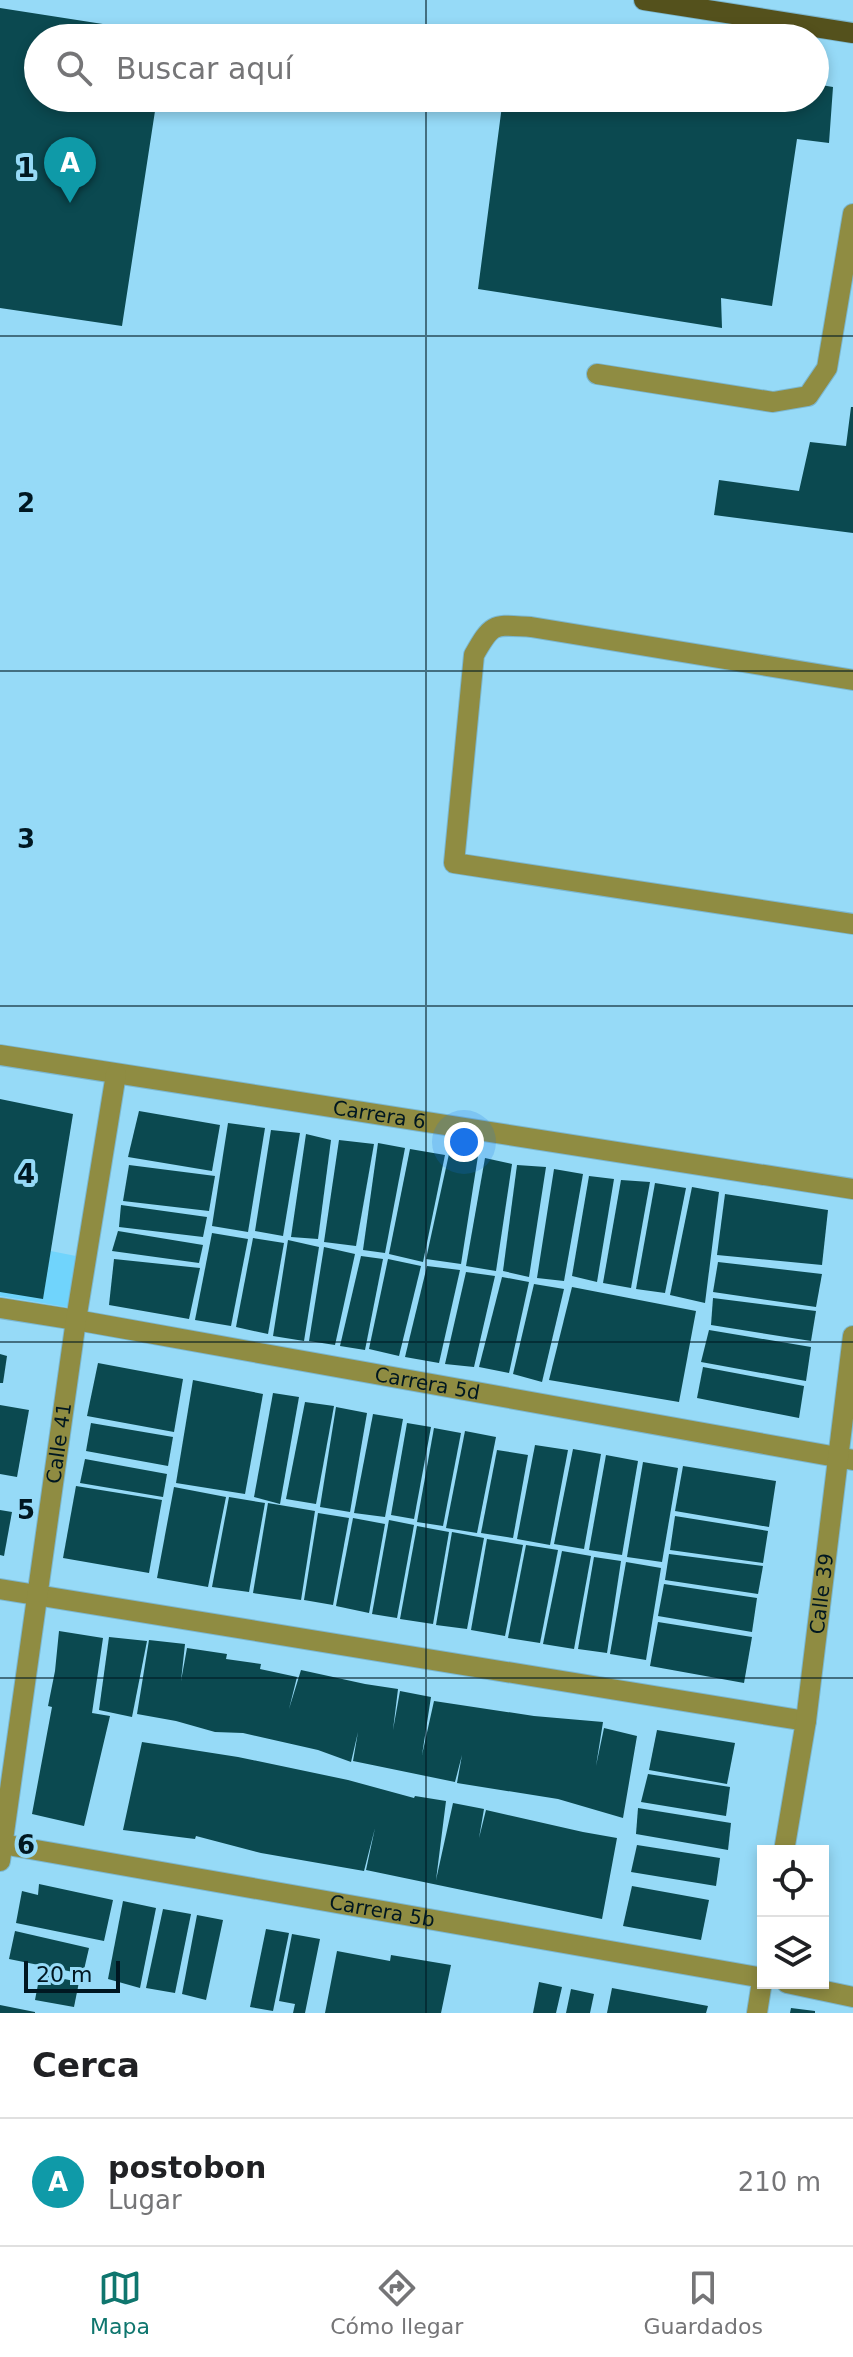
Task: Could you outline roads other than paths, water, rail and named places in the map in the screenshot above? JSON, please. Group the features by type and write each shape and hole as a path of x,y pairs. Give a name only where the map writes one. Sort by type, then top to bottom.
{"main road":[{"path":"644,0 796,24"},
{"path":"829,29 853,33"}],"street":[{"path":"597,374 773,402 808,396 827,368 853,214"},
{"path":"853,680 531,627 500,626 487,633 474,655 454,863 853,924"},
{"name":"Carrera 6","path":"0,1055 853,1189"},
{"name":"Calle 41","path":"1,1853 76,1320 116,1074"},
{"name":"Carrera 5d","path":"0,1308 846,1458"},
{"name":"Calle 39","path":"785,1845 846,1458 853,1336"},
{"path":"0,1589 806,1721"},
{"name":"Carrera 5b","path":"1,1853 757,1976"},
{"path":"757,2013 761,1989"},
{"path":"815,1989 853,1997"}],"place":[{"name":"postobon","path":"70,203"}]}
